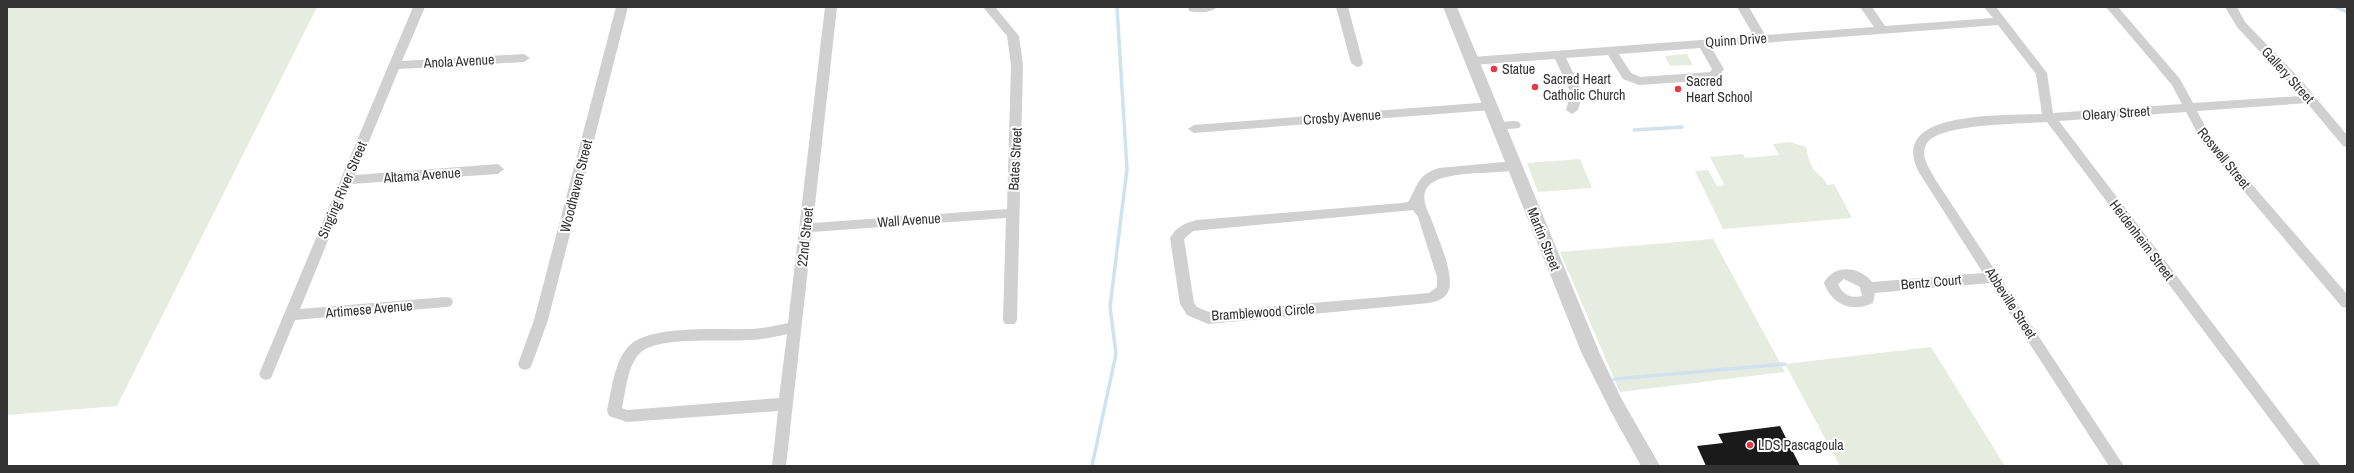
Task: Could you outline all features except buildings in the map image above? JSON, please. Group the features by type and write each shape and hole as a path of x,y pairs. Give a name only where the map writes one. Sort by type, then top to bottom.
{"street":[{"name":"Singing River Street","path":"266,374 292,315 419,7"},
{"name":"Woodhaven Street","path":"525,364 541,320 622,7"},
{"name":"22nd Street","path":"779,466 831,7"},
{"name":"Bates Street","path":"989,7 1009,29 1016,47 1017,114 1008,305 1010,320"},
{"path":"1193,8 1210,7"},
{"path":"1342,7 1357,63"},
{"name":"Martin Street","path":"1450,7 1591,354 1615,402 1651,466"},
{"path":"1743,7 1762,39"},
{"path":"1866,7 1882,30"},
{"name":"Heidenheim Street","path":"1990,7 2043,77 2046,90 2044,104 2050,118 2314,466"},
{"name":"Roswell Street","path":"2112,7 2163,66 2183,93 2198,127 2207,140 2347,303"},
{"name":"Gallery Street","path":"2231,7 2240,24 2311,99 2347,143"},
{"name":"Quinn Drive","path":"1472,61 1703,42 2001,21"},
{"path":"1611,50 1627,76 1639,81 1714,76 1718,69 1703,42"},
{"path":"1559,54 1577,93 1572,110"},
{"name":"Anola Avenue","path":"394,65 524,58"},
{"name":"Oleary Street","path":"1924,138 1939,128 1954,126 2311,99"},
{"name":"Crosby Avenue","path":"1194,129 1491,106"},
{"path":"1499,126 1515,125"},
{"name":"Abbeville Street","path":"1924,138 1919,145 1919,160 1940,196 2117,466"},
{"path":"1416,204 1422,183 1430,176 1439,173 1515,166"},
{"name":"Altama Avenue","path":"347,180 498,169"},
{"name":"Bramblewood Circle","path":"1416,204 1424,216 1444,277 1445,284 1443,291 1437,296 1429,298 1208,318 1192,311 1187,304 1177,238 1181,232 1188,227 1416,204"},
{"name":"Wall Avenue","path":"806,228 1013,213"},
{"name":"Bentz Court","path":"1868,288 1994,277"},
{"name":"Artimese Avenue","path":"292,315 358,311 446,302"},
{"path":"785,404 627,416 614,412 629,360 636,349 650,340 676,337 759,334 795,328"}],"shaded area":[{"path":"7,7 317,7 117,406 7,415"},
{"path":"1687,54 1693,65 1670,66 1665,56"},
{"path":"1790,142 1806,147 1812,167 1823,178 1827,185 1834,184 1852,218 1723,229 1695,171 1708,170 1717,186 1722,186 1724,184 1710,157 1743,154 1745,158 1779,155 1773,144"},
{"path":"1580,159 1592,188 1538,192 1527,163"},
{"path":"1713,239 1785,372 1620,392 1560,252"},
{"path":"1931,347 2005,466 1840,466 1785,364"}],"waterway":[{"path":"1092,466 1116,354 1110,307 1127,169 1117,7"},
{"path":"2336,7 2347,12"},
{"path":"1634,130 1682,127"},
{"path":"1614,379 1785,364"}],"place":[{"name":"Statue","path":"1494,69"},
{"name":"Sacred Heart Catholic Church","path":"1535,87"},
{"name":"Sacred Heart School","path":"1678,89"},
{"name":"LDS Pascagoula","path":"1750,445"}]}
